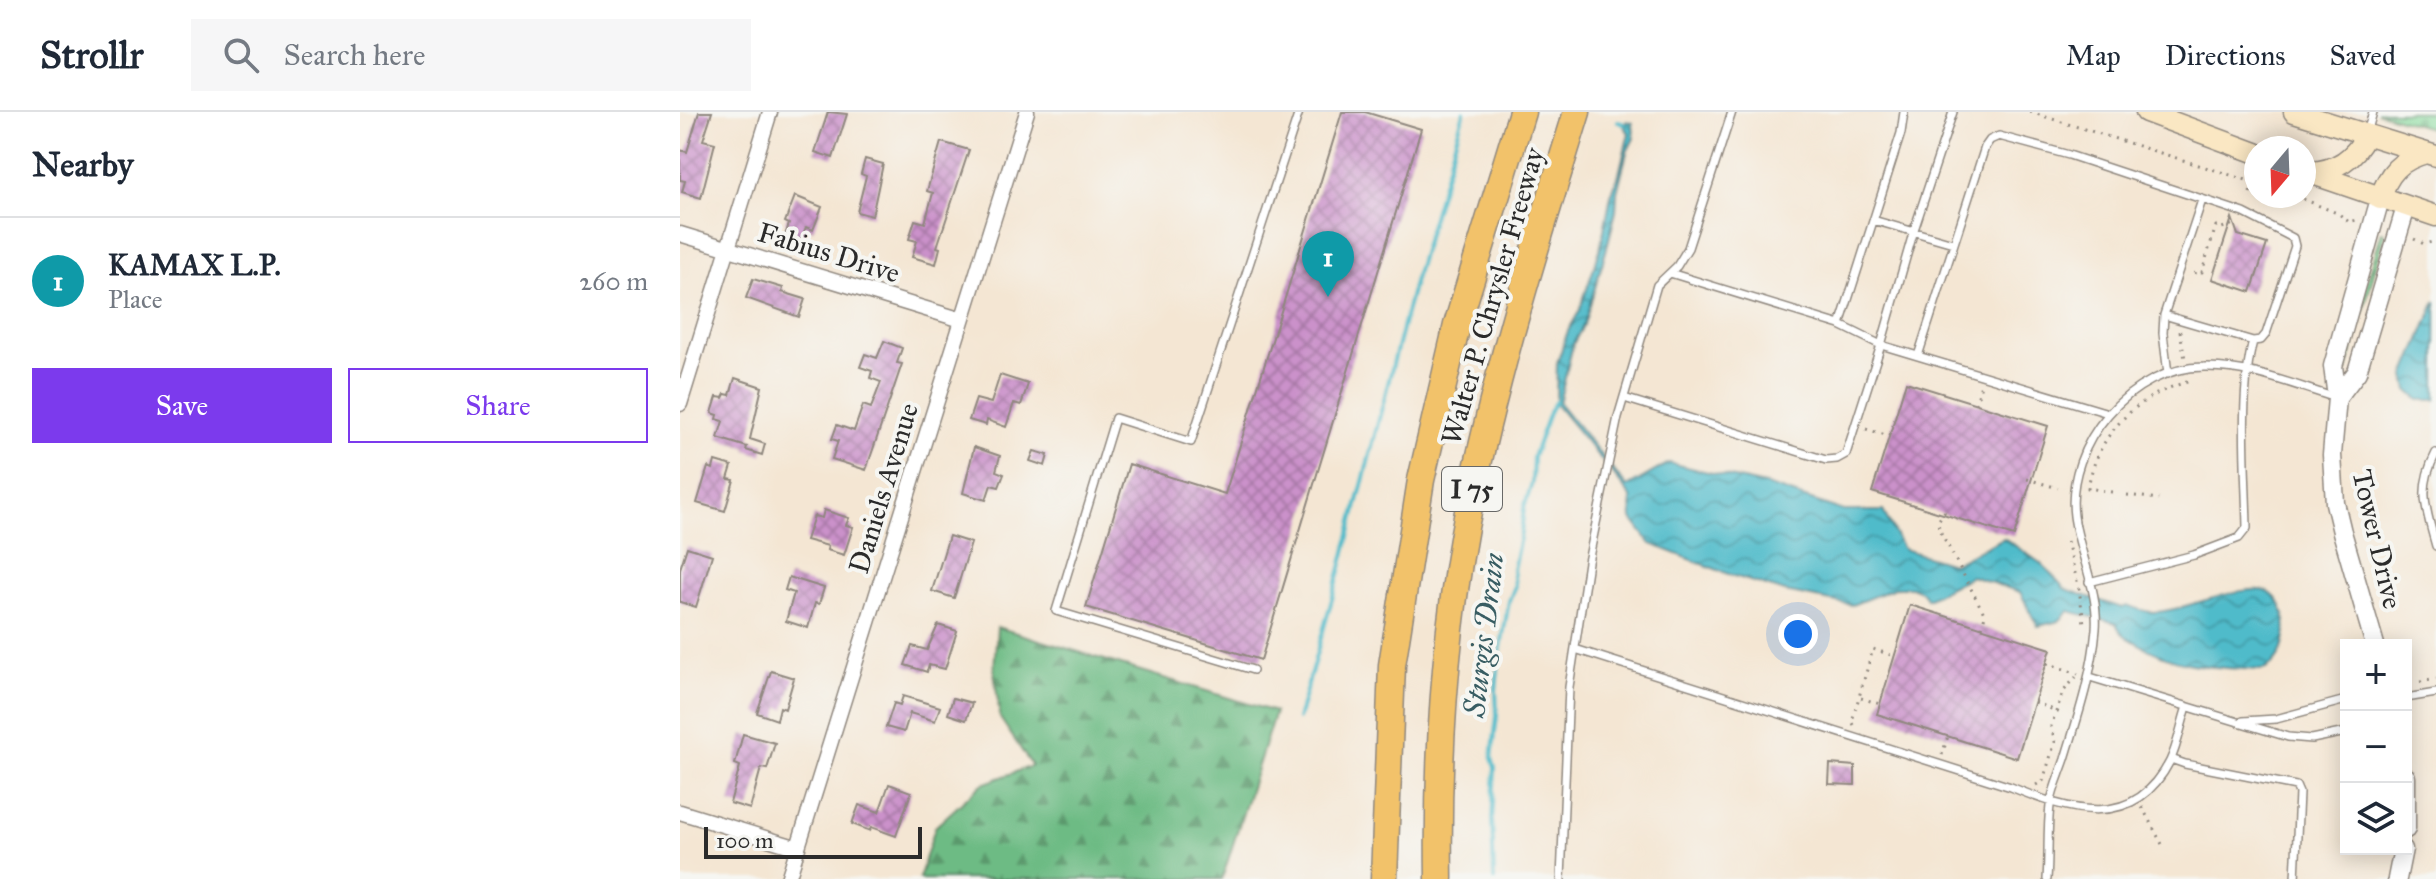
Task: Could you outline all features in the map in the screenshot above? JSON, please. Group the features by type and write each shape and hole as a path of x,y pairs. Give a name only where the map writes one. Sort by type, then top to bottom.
{"highway":[{"name":"Walter P. Chrysler Freeway","path":"1384,879 1392,665 1421,480 1457,325 1522,112"},
{"name":"Walter P. Chrysler Freeway","path":"1439,879 1438,827 1448,639 1471,494 1503,355 1577,112"}],"main road":[{"path":"2146,112 2244,149"},
{"path":"2294,112 2431,155"},
{"path":"2316,172 2346,161 2366,135"},
{"path":"2380,199 2386,182 2397,166 2406,160 2431,155"},
{"path":"2316,176 2436,216"}],"street":[{"path":"680,404 770,112"},
{"name":"Daniels Avenue","path":"788,879 1027,112"},
{"name":"Tower Drive","path":"2373,639 2335,503 2332,455 2337,398 2333,366 2380,199"},
{"name":"Tower Drive","path":"2337,398 2357,372 2406,207"},
{"name":"Fabius Drive","path":"680,234 962,320"},
{"path":"680,812 798,848"},
{"path":"2397,879 2402,855"}],"lane":[{"path":"1253,670 1056,611 1115,418 1191,442 1299,112"},
{"path":"1561,879 1569,687 1588,562 1610,456 1657,285 1688,248 1732,112"},
{"path":"1840,325 1901,133 1904,112"},
{"path":"1624,398 1826,460 1846,454 1953,112"},
{"path":"2366,135 2373,112"},
{"path":"1918,356 1985,147 1990,140 1999,136 2069,155 2244,213 2293,238 2295,246 2266,334 2261,340 2253,341 2164,315"},
{"path":"2168,374 2164,315 2202,200"},
{"path":"1873,220 1953,243"},
{"path":"1670,273 1840,325 1881,345 2108,413"},
{"path":"2090,585 2194,555 2239,538 2247,528 2246,408 2253,341"},
{"path":"2047,879 2050,803 2090,677 2096,625 2074,515 2075,488 2092,435 2108,413 2127,395 2168,374 2200,367 2249,372 2337,398"},
{"path":"2436,453 2426,473 2424,489 2436,546"},
{"path":"1575,649 2011,787 2050,803 2080,810 2102,811 2124,805 2150,789 2171,759 2187,707"},
{"path":"2090,677 2288,737 2312,739 2340,733"},
{"path":"2412,697 2436,693"},
{"path":"2237,721 2276,719 2340,702"},
{"path":"2171,759 2296,786 2299,793 2295,879"}],"path":[{"path":"2030,112 2244,179"},
{"path":"2316,204 2349,222 2357,220"},
{"path":"2195,274 2196,271 2202,272 2216,226 2222,228 2242,220"},
{"path":"2415,239 2424,244 2436,241"},
{"path":"2180,330 2185,359"},
{"path":"2112,492 2088,488 2096,458 2115,427 2128,412 2158,392 2203,379"},
{"path":"1976,404 1982,383"},
{"path":"1862,428 1889,436"},
{"path":"2027,479 2058,488"},
{"path":"2127,495 2159,499"},
{"path":"1945,511 1938,521 1939,529 1985,615 1982,627"},
{"path":"2066,535 2085,627"},
{"path":"1857,732 1852,721 1873,649 1894,656"},
{"path":"2033,787 2043,781 2055,742 2051,726 2063,692 2078,674 2047,663"},
{"path":"2420,682 2436,679"},
{"path":"1859,697 1880,704"},
{"path":"2035,702 2058,712"},
{"path":"1941,758 1948,736"},
{"path":"2141,805 2163,846"}],"green space":[{"path":"2377,112 2436,112 2436,130"},
{"path":"2382,231 2385,234 2346,372 2342,367"},
{"path":"997,627 1275,712 1222,879 919,879 935,827 982,784 1032,766 1000,718 994,670"}],"water":[{"path":"1627,121 1633,123 1634,138 1627,152 1617,192 1616,211 1606,251 1584,324 1573,344 1559,403 1627,487 1669,463 1769,486 1844,511 1883,511 1903,549 1952,564 2004,538 2043,565 2065,589 2122,608 2128,606 2149,612 2164,611 2244,591 2268,592 2282,608 2285,620 2283,645 2272,665 2263,670 2184,662 2131,640 2116,623 2069,611 2059,621 2038,626 2020,592 1971,576 1927,599 1921,591 1911,587 1897,587 1852,605 1785,592 1651,544 1632,519 1631,498 1626,490 1556,405 1557,363 1568,331 1579,312 1600,250 1611,195 1629,133 1624,126"},
{"path":"2436,301 2436,400 2419,400 2408,390 2405,376"}],"building":[{"path":"699,112 712,112 703,140 715,143 701,198 682,192 685,181 680,180 680,150 687,152"},
{"path":"828,112 847,114 833,158 815,152"},
{"path":"1342,112 1365,112 1421,129 1261,660 1086,607 1129,464 1225,494"},
{"path":"941,142 969,150 937,247 940,248 936,264 912,257 917,241 909,239 915,220 925,223 933,193 927,191"},
{"path":"865,159 883,164 872,216 857,212 866,176 861,174"},
{"path":"795,196 822,207 813,230 806,227 799,244 784,238 789,224 785,222"},
{"path":"2232,218 2238,235 2267,244 2251,292 2212,279"},
{"path":"753,279 805,299 799,317 746,298"},
{"path":"884,341 902,348 897,363 902,364 866,470 832,459 838,441 832,439 837,425 854,431 863,405 871,408 881,382 870,378 872,371 860,367 865,354 877,358"},
{"path":"1000,375 1028,384 1021,405 1014,403 1006,427 987,420 986,425 969,420 976,399 991,403"},
{"path":"735,378 762,387 750,439 765,444 762,455 718,438 723,421 712,413 717,397 730,395"},
{"path":"1906,382 2048,426 2014,536 1872,492"},
{"path":"974,447 1000,456 996,471 1004,474 999,487 991,485 986,500 963,493"},
{"path":"1034,451 1048,455 1045,466 1030,461"},
{"path":"715,461 732,466 728,479 734,480 725,511 697,503 708,467 713,469"},
{"path":"824,510 849,518 846,525 853,527 844,555 827,550 828,546 806,540 814,516 822,518"},
{"path":"949,536 971,543 954,598 932,591"},
{"path":"687,547 712,555 696,607 680,602 680,569"},
{"path":"789,577 824,588 819,604 815,603 808,628 786,621 794,593 785,590"},
{"path":"1910,605 2051,649 2017,758 1877,714"},
{"path":"938,625 957,631 945,669 929,665 927,672 905,665 912,646 927,650"},
{"path":"771,671 794,678 785,709 780,707 777,720 757,713"},
{"path":"903,696 940,707 935,721 910,713 904,732 886,727 894,703 900,705"},
{"path":"953,698 972,703 966,720 948,714"},
{"path":"743,734 775,743 767,769 761,768 750,809 730,803 740,766 735,764"},
{"path":"1830,764 1855,766 1855,785 1829,784"},
{"path":"889,784 911,792 896,836 852,824 859,805 879,812"}],"waterway":[{"path":"1298,719 1342,564 1416,274 1464,112"},
{"name":"Sturgis Drain","path":"1618,121 1624,124"},
{"name":"Sturgis Drain","path":"1494,879 1492,820 1495,768 1492,758 1499,659 1509,601 1515,586 1513,569 1524,508 1532,483 1533,457 1556,401"}],"place":[{"name":"KAMAX L.P.","path":"1328,297"}]}
